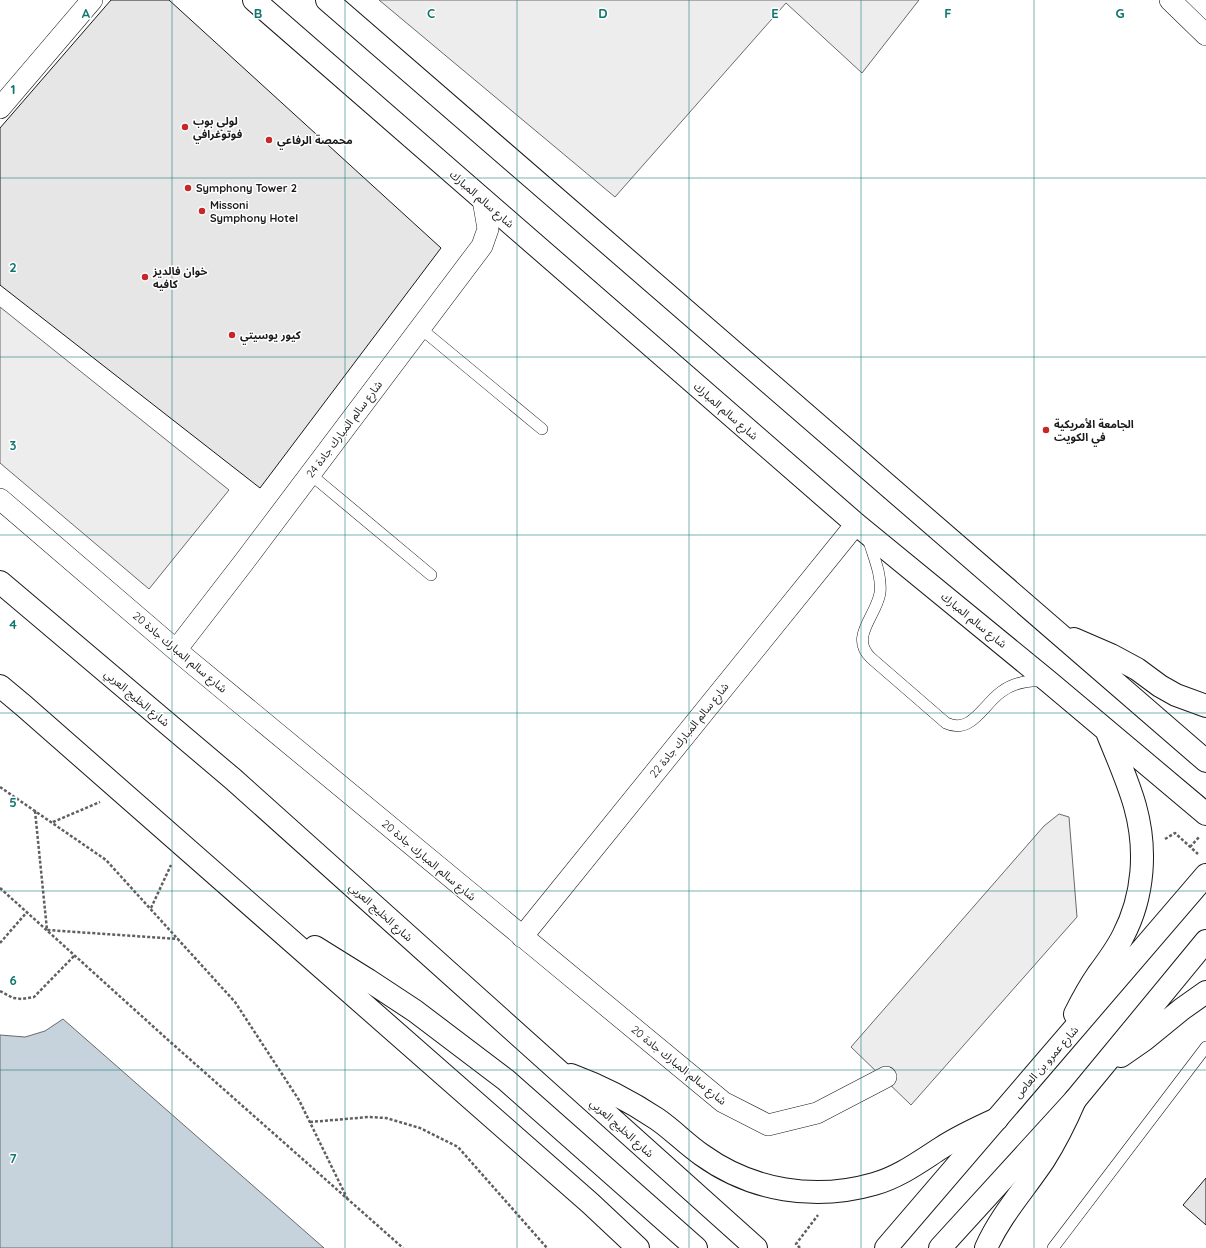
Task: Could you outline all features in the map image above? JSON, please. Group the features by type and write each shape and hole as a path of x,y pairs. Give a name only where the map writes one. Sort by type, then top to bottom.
{"main road":[{"name":"شارع سالم المبارك","path":"254,0 861,528 1049,682 1206,814"},
{"path":"327,0 1206,761"},
{"name":"شارع الخليج العربي","path":"0,582 233,779 756,1248"},
{"path":"1058,633 1111,655 1176,695 1206,706"},
{"path":"0,686 590,1203 638,1248"},
{"path":"1063,1042 1084,997 1123,936 1132,917 1138,896 1141,875 1142,853 1140,829 1135,806 1106,730"},
{"name":"شارع عمرو بن العاص","path":"886,1248 1063,1042 1203,866"},
{"path":"270,922 368,980 415,1011 461,1045 506,1080 696,1248"},
{"path":"940,1248 1075,1100 1206,941"},
{"path":"1103,1067 1144,1040 1182,1009 1206,992"},
{"path":"557,1070 590,1082 634,1104 657,1119 701,1154 723,1168 746,1179 770,1187 796,1192 848,1190 875,1184 900,1174 924,1161 959,1137 997,1119"},
{"path":"986,1248 1003,1216 1032,1178 1052,1147 1075,1100"}],"street":[{"path":"0,108 92,0"},
{"path":"1170,0 1206,35"},
{"name":"شارع سالم المبارك جادة 24","path":"176,650 482,246 488,229 483,200"},
{"name":"شارع سالم المبارك جادة 20","path":"0,499 176,650 723,1102 768,1125 817,1113 886,1077"},
{"name":"شارع سالم المبارك جادة 22","path":"522,937 861,528"}],"lane":[{"path":"420,328 542,429"},
{"path":"310,474 431,575"},
{"path":"861,528 878,572 880,588 877,604 863,633 862,646 871,658 946,723 959,727 966,725 972,721 992,699 1002,691 1013,686 1024,682 1049,682"},
{"path":"1053,1248 1206,1047"}],"path":[{"path":"0,787 106,860 235,1002 299,1100 347,1198"},
{"path":"52,822 122,792"},
{"path":"35,811 47,930"},
{"path":"1142,853 1176,833 1190,847 1203,866"},
{"path":"1190,847 1201,835"},
{"path":"151,908 180,843"},
{"path":"0,888 167,1039 403,1248"},
{"path":"0,943 27,912"},
{"path":"47,930 179,939"},
{"path":"0,991 12,998 22,999 34,997 74,955"},
{"path":"310,1122 369,1117 386,1118 420,1128 458,1147 547,1248"},
{"path":"800,1248 796,1244 818,1214 822,1192"}],"shaded area":[{"path":"379,0 919,0 862,73 786,3 615,197"},
{"path":"0,307 229,490 149,589 0,463"},
{"path":"1059,814 1069,817 1077,917 911,1105 851,1047 1044,826"},
{"path":"63,1019 324,1248 0,1248 0,1035 25,1037 45,1031"}],"building":[{"name":"Symphony Tower 2","path":"111,0 169,0 441,248 260,488 0,285 0,128"},
{"path":"1206,1178 1206,1225 1183,1205"}],"place":[{"name":"لولي بوب فوتوغرافي","path":"185,127"},
{"name":"محمصة الرفاعي","path":"269,140"},
{"name":"Symphony Tower 2","path":"188,188"},
{"name":"Missoni Symphony Hotel","path":"202,211"},
{"name":"خوان فالديز كافيه","path":"145,277"},
{"name":"كيور يوسيتي","path":"232,335"},
{"name":"الجامعة الأمريكية في الكويت","path":"1046,430"}]}
